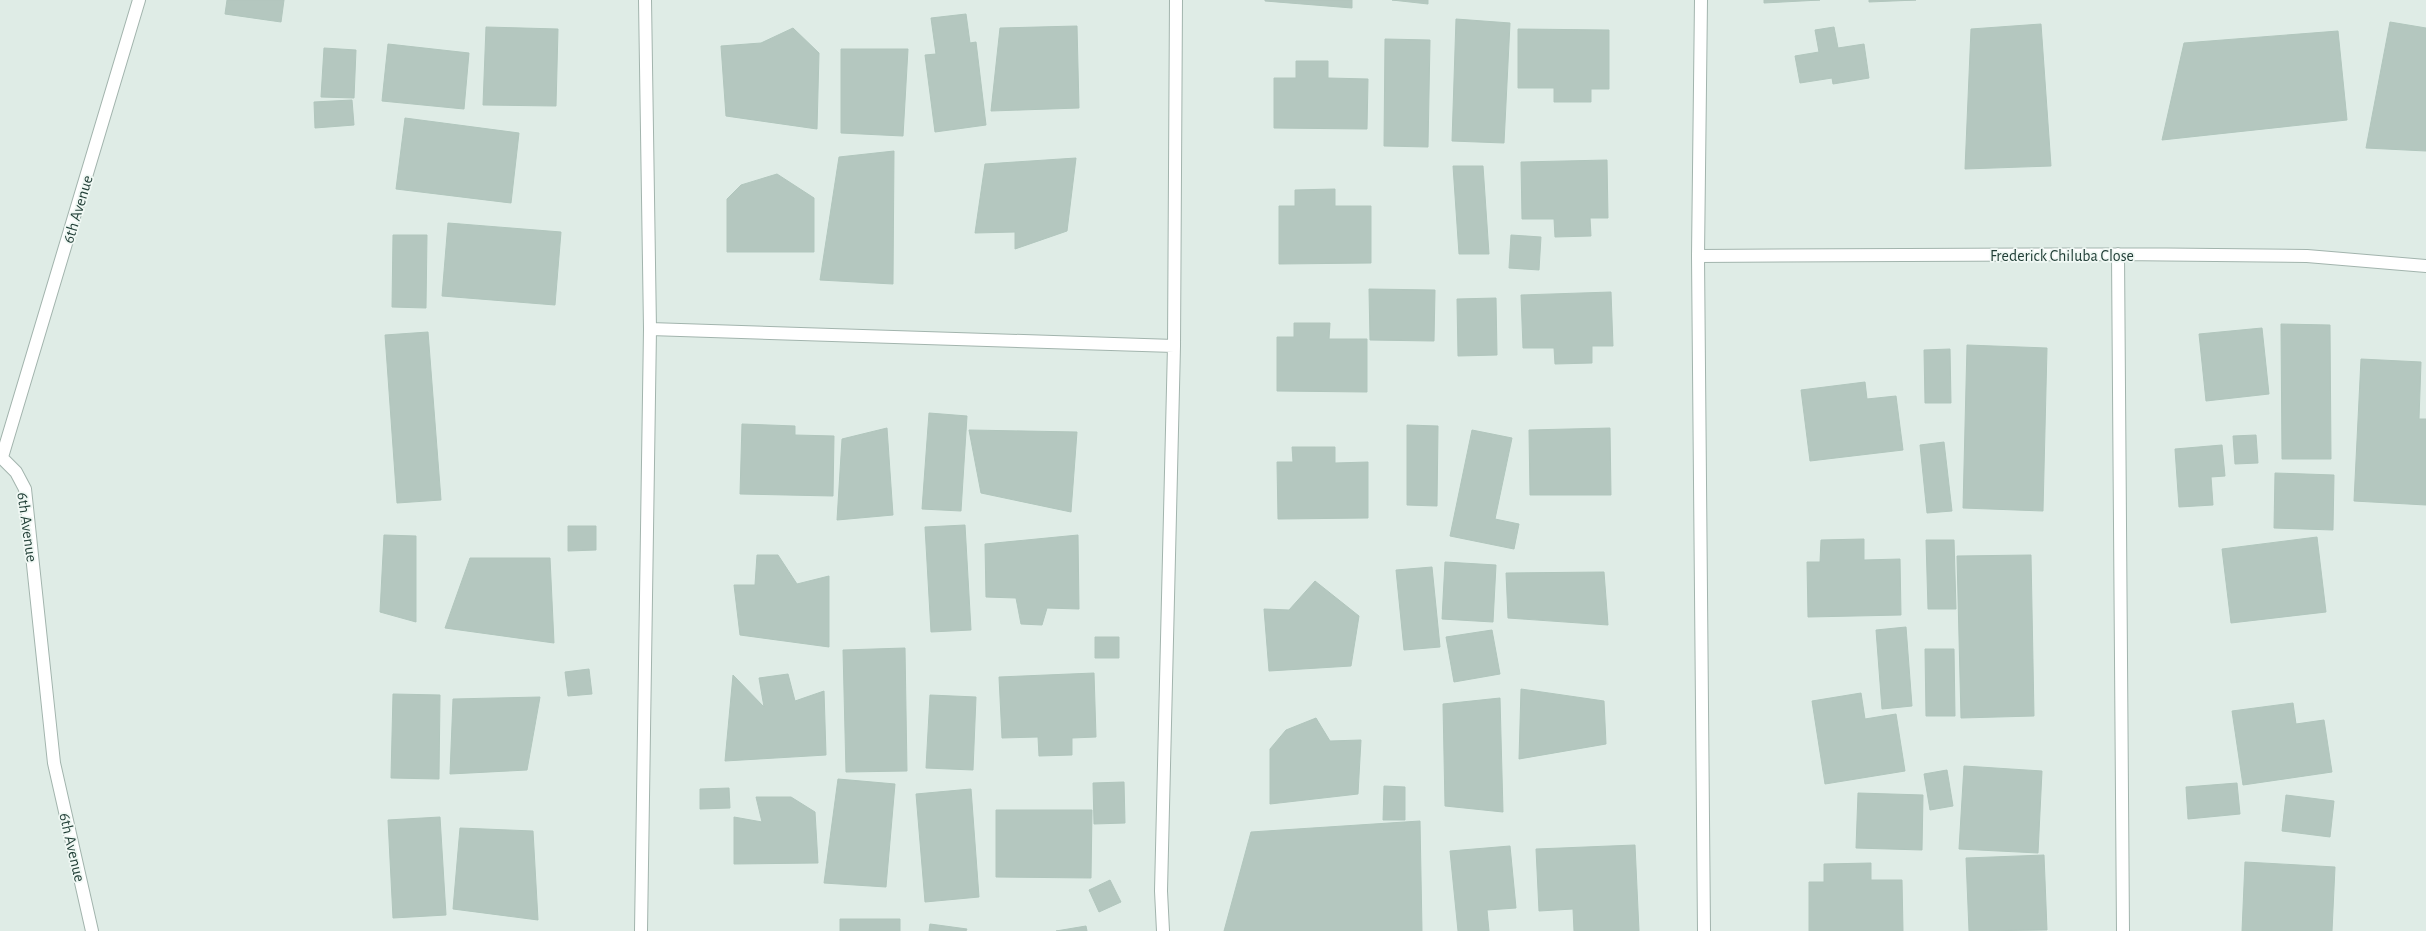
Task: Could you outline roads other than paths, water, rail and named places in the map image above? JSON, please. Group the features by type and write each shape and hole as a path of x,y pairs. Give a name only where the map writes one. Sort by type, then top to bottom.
{"street":[{"name":"6th Avenue","path":"92,931 54,763 25,489 16,472 1,457 139,0"},
{"path":"642,931 650,330 645,0"},
{"path":"1163,931 1161,891 1174,346 1176,0"},
{"path":"1701,0 1698,256 1704,931"},
{"path":"2118,254 2123,931"},
{"name":"Frederick Chiluba Close","path":"1698,256 2118,254 2307,256 2426,266"},
{"path":"650,330 1174,346"}]}
